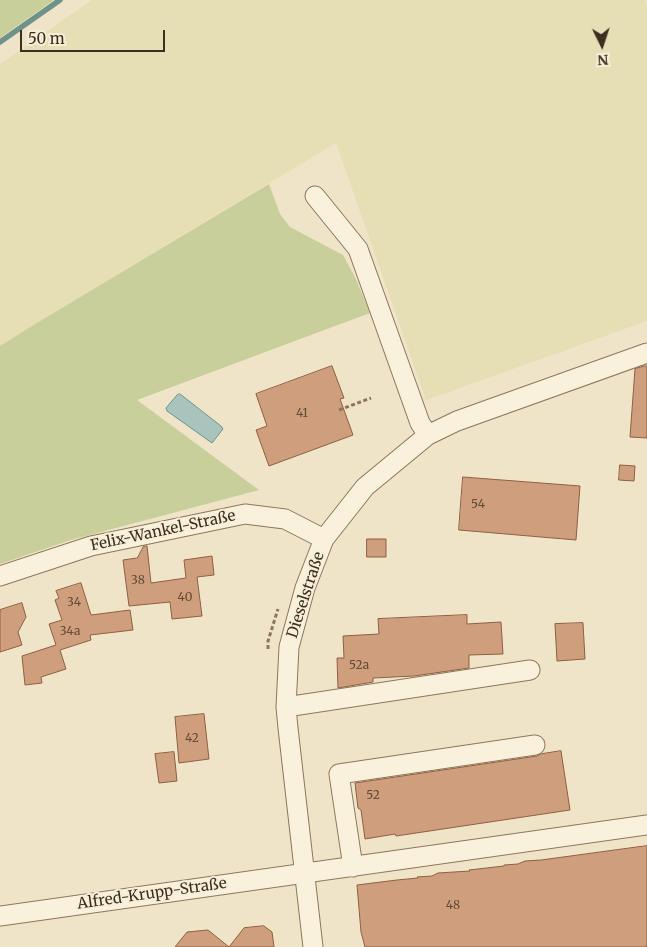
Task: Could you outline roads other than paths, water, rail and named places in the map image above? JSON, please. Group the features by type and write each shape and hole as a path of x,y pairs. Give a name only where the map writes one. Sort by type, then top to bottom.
{"street":[{"path":"316,196 358,249 420,423 428,436"},
{"name":"Dieselstraße","path":"313,947 286,707 289,647 305,588 324,539 365,487 428,436 457,421 647,353"},
{"name":"Felix-Wankel-Straße","path":"0,576 91,546 245,514 285,519 324,539"},
{"path":"286,707 530,670"},
{"path":"353,867 339,774 536,745"},
{"name":"Alfred-Krupp-Straße","path":"0,916 647,825"}],"water":[{"path":"180,394 223,429 212,443 167,411 166,408"}],"waterway":[{"path":"0,42 60,0"}]}
